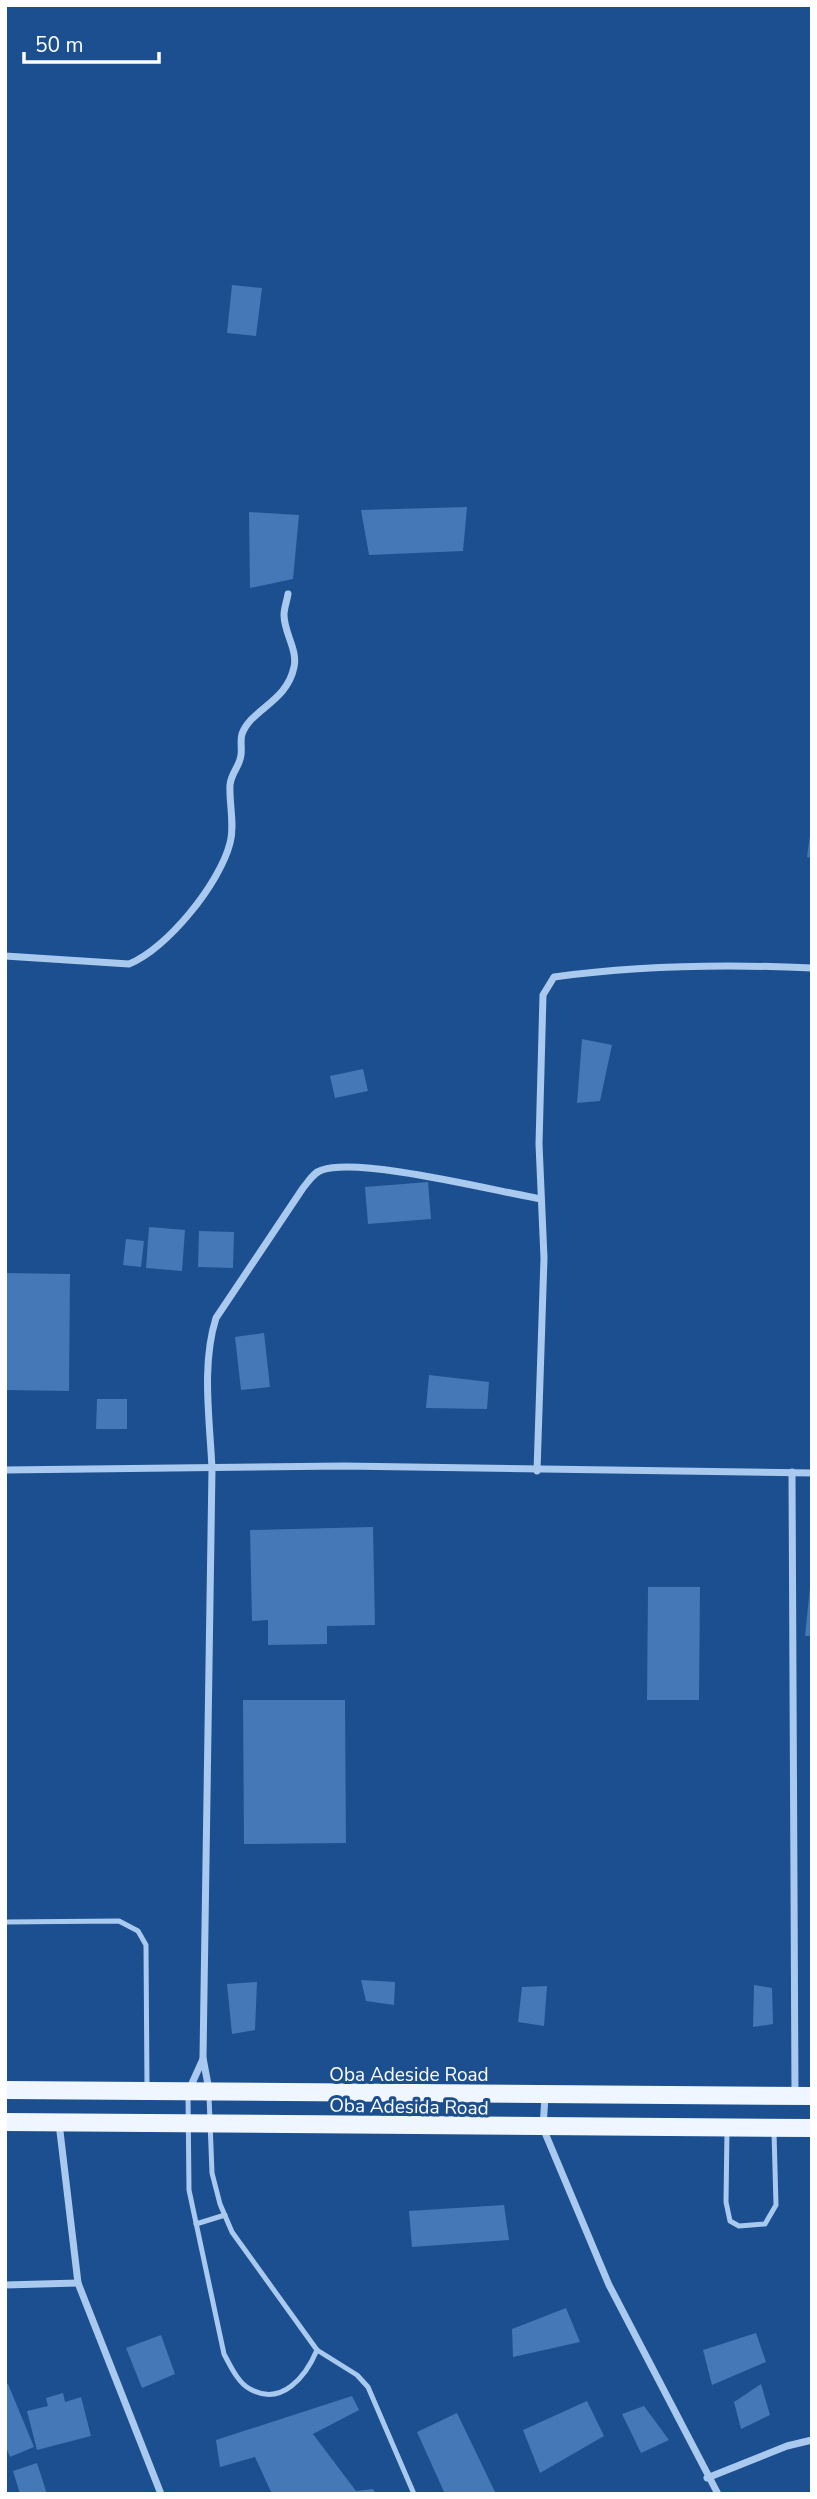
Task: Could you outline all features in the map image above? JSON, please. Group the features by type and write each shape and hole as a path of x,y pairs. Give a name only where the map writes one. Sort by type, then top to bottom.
{"main road":[{"name":"Oba Adeside Road","path":"5,2091 804,2096"},
{"name":"Oba Adesida Road","path":"5,2122 543,2129 812,2128"}],"street":[{"path":"5,956 129,964 142,959 161,944 182,921 204,892 230,843 230,782 240,759 243,733 250,722 275,702 292,675 295,663 284,615 288,594"},
{"path":"537,1471 544,1258 539,1144 543,995 549,982 554,978 627,967 719,963 812,968"},
{"path":"209,2093 203,2058 212,1469 208,1374 211,1334 216,1318 316,1173 325,1169 358,1168 419,1175 541,1199"},
{"path":"5,1470 344,1466 537,1471 812,1473"},
{"path":"792,1472 792,1875 804,2096"},
{"path":"188,2092 203,2058"},
{"path":"545,2096 543,2129 609,2285 707,2478 718,2494"},
{"path":"59,2123 78,2283 161,2494"},
{"path":"5,2284 78,2283"},
{"path":"707,2478 787,2446 812,2440"}],"lane":[{"path":"5,1922 119,1921 138,1931 146,1945 147,2092"},
{"path":"188,2092 186,2124 189,2190 224,2354 236,2375 249,2389 267,2394 287,2391 310,2367 317,2350"},
{"path":"209,2093 208,2125 212,2173 225,2216 259,2273 317,2350 357,2375 368,2387 414,2494"},
{"path":"727,2128 726,2202 730,2221 739,2226 765,2224 776,2205 774,2128"},
{"path":"196,2224 225,2216"}],"building":[{"path":"232,285 262,288 256,336 227,333"},
{"path":"467,507 463,551 369,555 361,510"},
{"path":"249,512 299,515 293,579 250,588"},
{"path":"812,835 812,858 807,857"},
{"path":"582,1039 612,1045 600,1101 577,1103"},
{"path":"363,1069 368,1091 335,1098 330,1076"},
{"path":"428,1182 431,1219 368,1224 365,1187"},
{"path":"149,1227 185,1230 182,1271 146,1268"},
{"path":"199,1231 234,1232 233,1268 198,1267"},
{"path":"126,1239 144,1241 141,1267 123,1265"},
{"path":"5,1273 70,1274 69,1391 5,1390"},
{"path":"264,1333 270,1387 241,1390 235,1337"},
{"path":"429,1375 489,1382 487,1409 426,1408"},
{"path":"97,1399 127,1399 127,1429 96,1429"},
{"path":"373,1527 375,1625 327,1626 327,1644 268,1645 268,1620 252,1621 250,1530"},
{"path":"648,1587 700,1587 699,1700 647,1700"},
{"path":"810,1587 812,1636 805,1636"},
{"path":"243,1700 345,1700 346,1843 244,1844"},
{"path":"361,1980 395,1982 394,2005 366,2001"},
{"path":"257,1982 255,2030 232,2034 227,1984"},
{"path":"754,1985 772,1988 773,2024 753,2027"},
{"path":"547,1986 544,2026 518,2022 522,1987"},
{"path":"504,2205 509,2240 412,2247 409,2211"},
{"path":"566,2308 580,2342 513,2357 512,2329"},
{"path":"756,2333 766,2362 712,2385 703,2350"},
{"path":"161,2335 175,2374 142,2388 126,2348"},
{"path":"8,2384 34,2447 10,2457 5,2445 5,2385"},
{"path":"761,2384 770,2415 741,2429 734,2402"},
{"path":"63,2393 65,2402 81,2397 91,2436 37,2450 27,2411 48,2406 46,2398"},
{"path":"352,2396 359,2410 313,2434 356,2491 373,2489 376,2494 272,2494 255,2457 220,2467 216,2440"},
{"path":"587,2401 604,2436 540,2473 523,2430"},
{"path":"644,2406 669,2440 641,2453 622,2414"},
{"path":"457,2413 496,2494 445,2494 417,2432"},
{"path":"37,2463 47,2494 20,2494 13,2471"}]}
